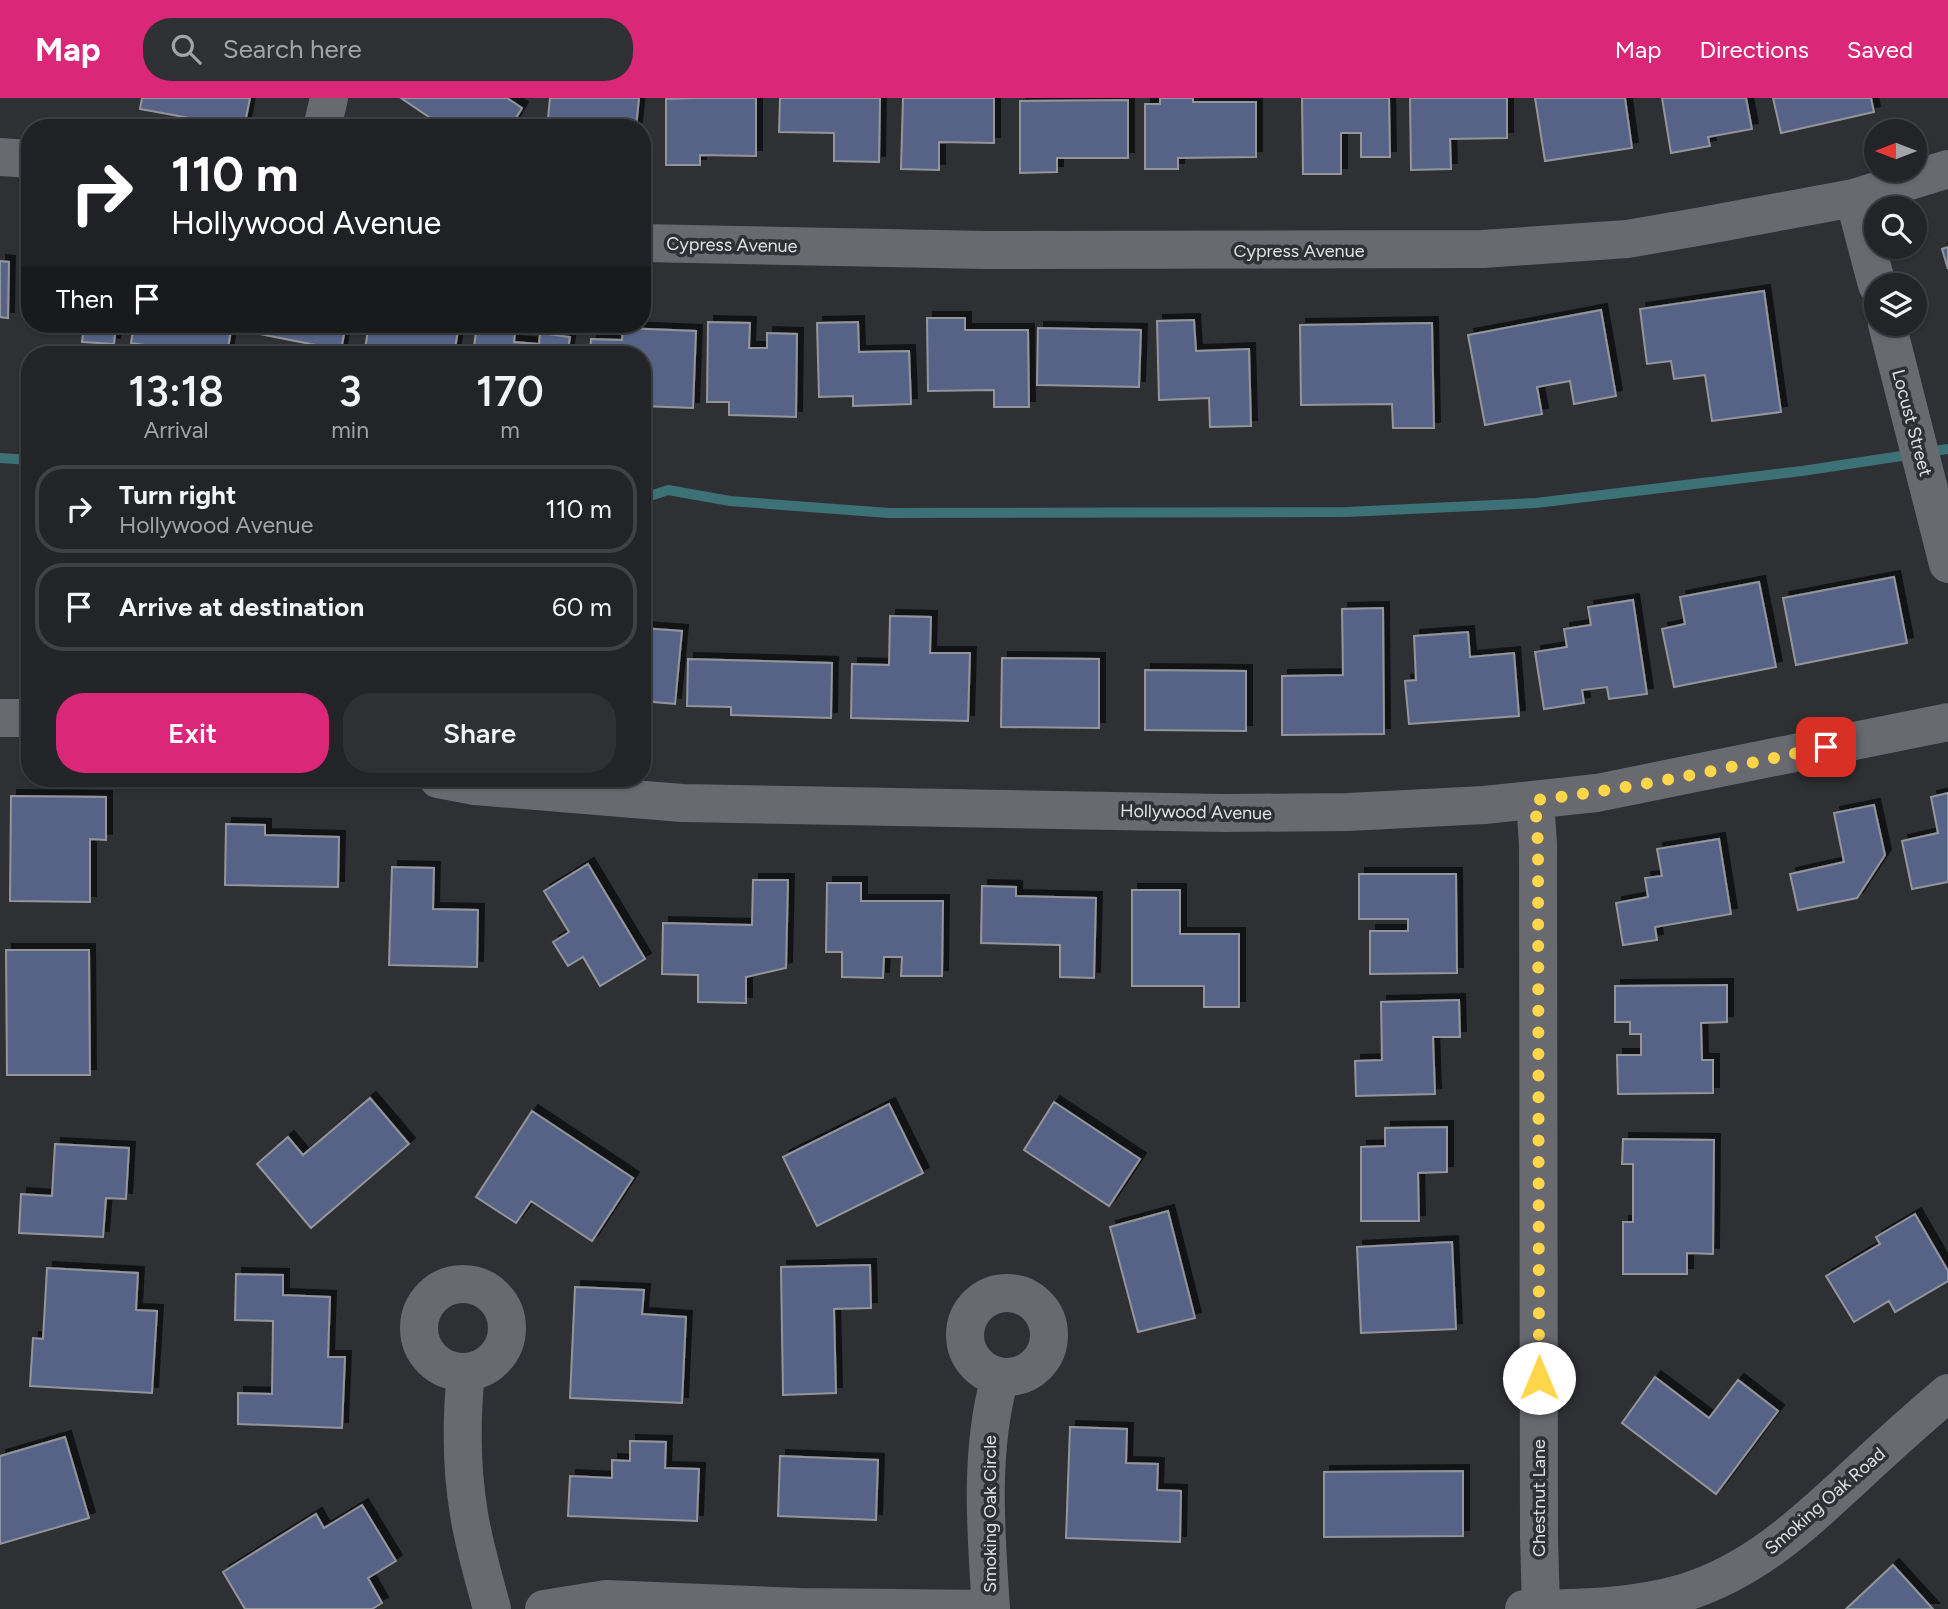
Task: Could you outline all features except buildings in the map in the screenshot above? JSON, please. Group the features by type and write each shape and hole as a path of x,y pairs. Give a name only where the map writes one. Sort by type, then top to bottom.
{"street":[{"path":"324,119 329,98"},
{"path":"0,157 21,158"},
{"name":"Cypress Avenue","path":"651,243 986,250 1483,249 1627,239 1854,198 1948,169"},
{"path":"1854,198 1874,273"},
{"name":"Locust Street","path":"1889,336 1948,564"},
{"path":"0,718 21,718"},
{"name":"Hollywood Avenue","path":"487,787 657,801 893,808 1334,813 1535,800 1597,793 1948,722"},
{"name":"Chestnut Lane","path":"1535,800 1538,844 1541,1609"},
{"path":"466,1372 462,1410 462,1462 469,1515 492,1609"},
{"name":"Smoking Oak Circle","path":"991,1609 986,1466 990,1410 1000,1377"},
{"name":"Smoking Oak Road","path":"1524,1609 1646,1602 1682,1593 1726,1577 1765,1555 1948,1394"},
{"path":"544,1609 606,1600 800,1607 991,1609"}],"waterway":[{"path":"651,495 668,490 730,501 889,513 1347,512 1536,503 1802,471 1948,449"},
{"path":"0,458 21,459"}],"route":[{"path":"1539,1378 1538,844 1535,800 1648,784 1826,747"}]}
